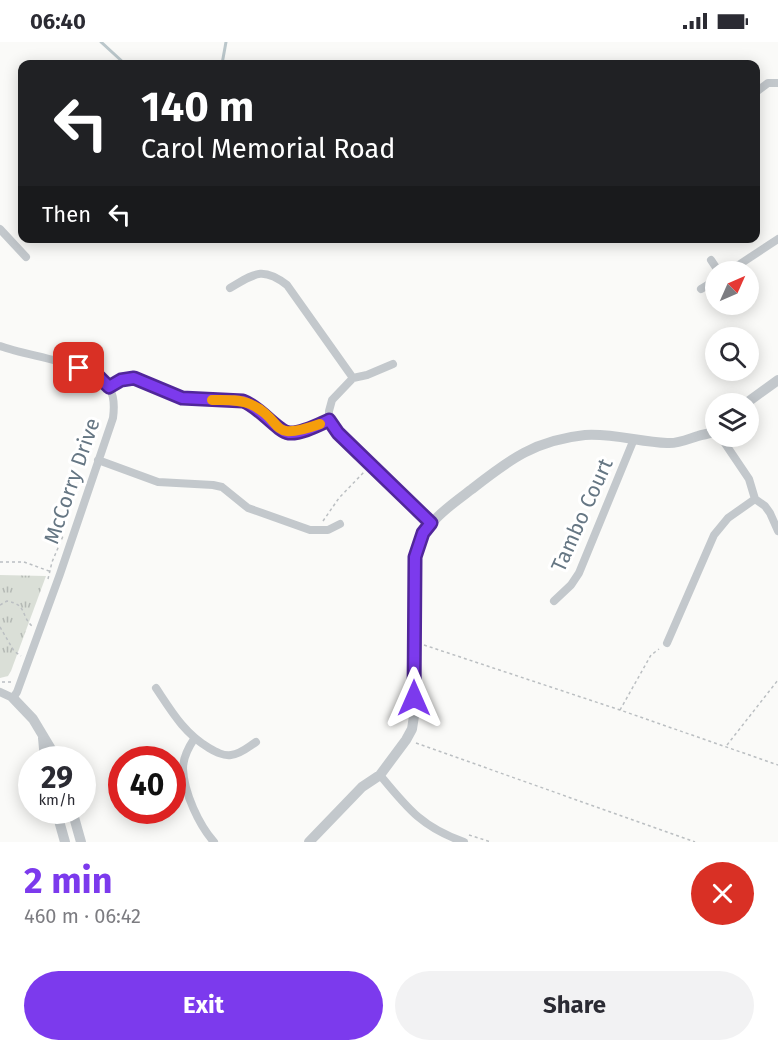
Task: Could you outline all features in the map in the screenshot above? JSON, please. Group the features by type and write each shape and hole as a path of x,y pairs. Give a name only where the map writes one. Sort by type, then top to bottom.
{"street":[{"path":"760,89 768,83 778,83"},
{"path":"0,229 26,257"},
{"path":"745,261 778,239"},
{"path":"230,288 251,276 262,273 274,275 287,285 353,378"},
{"path":"701,289 705,287"},
{"path":"0,346 95,373 109,387 121,380 134,378 182,398 243,401 252,405 280,430 290,433 329,420"},
{"path":"393,364 353,378 332,400 329,420 338,433 431,523"},
{"path":"759,394 778,380"},
{"name":"McCorry Drive","path":"13,698 60,574 113,417 114,397 109,387"},
{"path":"309,842 362,788 380,776 412,729 415,557 423,533 431,523 489,476 523,452 539,444 587,435 611,435 669,443 705,435"},
{"name":"Tambo Court","path":"554,601 571,585 579,573 634,439"},
{"path":"727,447 749,479 755,499 770,513 778,531"},
{"path":"98,460 158,482 213,485 222,488 248,508 310,530 322,531 340,524"},
{"path":"667,643 714,535 728,518 755,499"},
{"path":"156,688 176,718 194,739 220,754 230,756 240,753 256,742"},
{"path":"0,692 13,698 33,719 49,746"},
{"path":"42,735 43,746"},
{"path":"194,739 186,752 183,770 190,800 198,818 214,842"},
{"path":"380,776 411,811 428,826 449,839 466,838"},
{"path":"60,824 65,842"},
{"path":"76,824 81,842"}],"path":[{"path":"322,531 323,521 339,498 371,465"},
{"path":"48,580 59,544 65,533"},
{"path":"0,562 24,562 50,571"},
{"path":"0,605 7,601 21,606 32,626"},
{"path":"0,627 14,651 22,657"},
{"path":"414,642 778,765"},
{"path":"620,710 651,655 667,643"},
{"path":"725,747 778,680"},
{"path":"0,687 2,682 14,681"},
{"path":"406,740 693,842"},
{"path":"466,838 491,842"}],"green space":[{"path":"0,575 46,576 11,671 8,676 0,678"}],"waterway":[{"path":"101,42 121,60"},
{"path":"223,60 226,42"}],"slow traffic":[{"path":"212,400 243,401 267,416 280,430 290,433 320,424"}],"route":[{"path":"79,368 95,373 109,387 121,380 134,378 182,398 243,401 267,416 280,430 290,433 329,420 338,433 431,523 423,533 415,557 414,698"}]}
